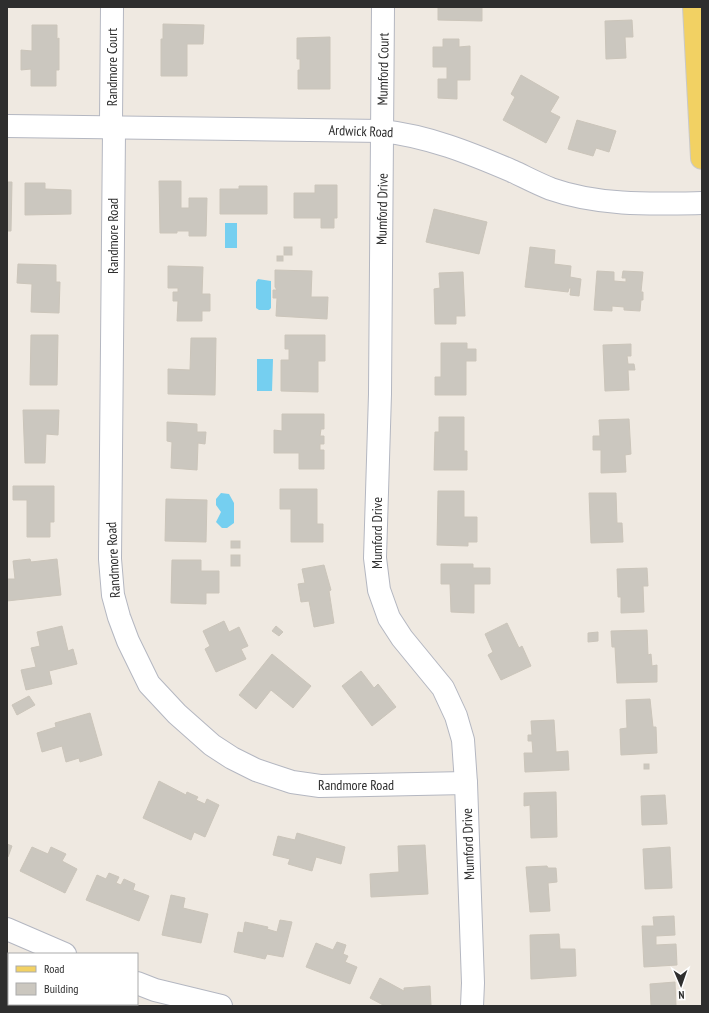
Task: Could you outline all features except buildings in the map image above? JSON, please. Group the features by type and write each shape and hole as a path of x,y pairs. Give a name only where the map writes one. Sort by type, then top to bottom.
{"main road":[{"path":"694,7 702,158"}],"street":[{"name":"Randmore Court","path":"112,7 111,120 113,126"},
{"name":"Mumford Court","path":"382,131 383,7"},
{"name":"Ardwick Road","path":"7,126 113,126 382,131 405,133 458,149 551,189 596,200 650,204 702,203"},
{"name":"Randmore Road","path":"113,126 110,559 113,595 120,618 128,641 149,684 177,714 212,746 256,770 292,782 320,786 466,783"},
{"name":"Mumford Drive","path":"382,131 380,394 375,558 378,584 388,618 402,638 443,688 456,716 463,740 466,783 473,983 472,1006"},
{"path":"7,929 63,953"},
{"path":"138,983 155,990 221,1006"}],"water":[{"path":"225,223 237,223 237,248 225,248"},
{"path":"258,279 271,281 271,308 269,310 259,310 256,308 256,282"},
{"path":"257,359 273,359 272,391 257,391"},
{"path":"221,493 229,494 234,503 234,523 227,528 222,528 216,522 221,512 216,505 216,499"}]}
